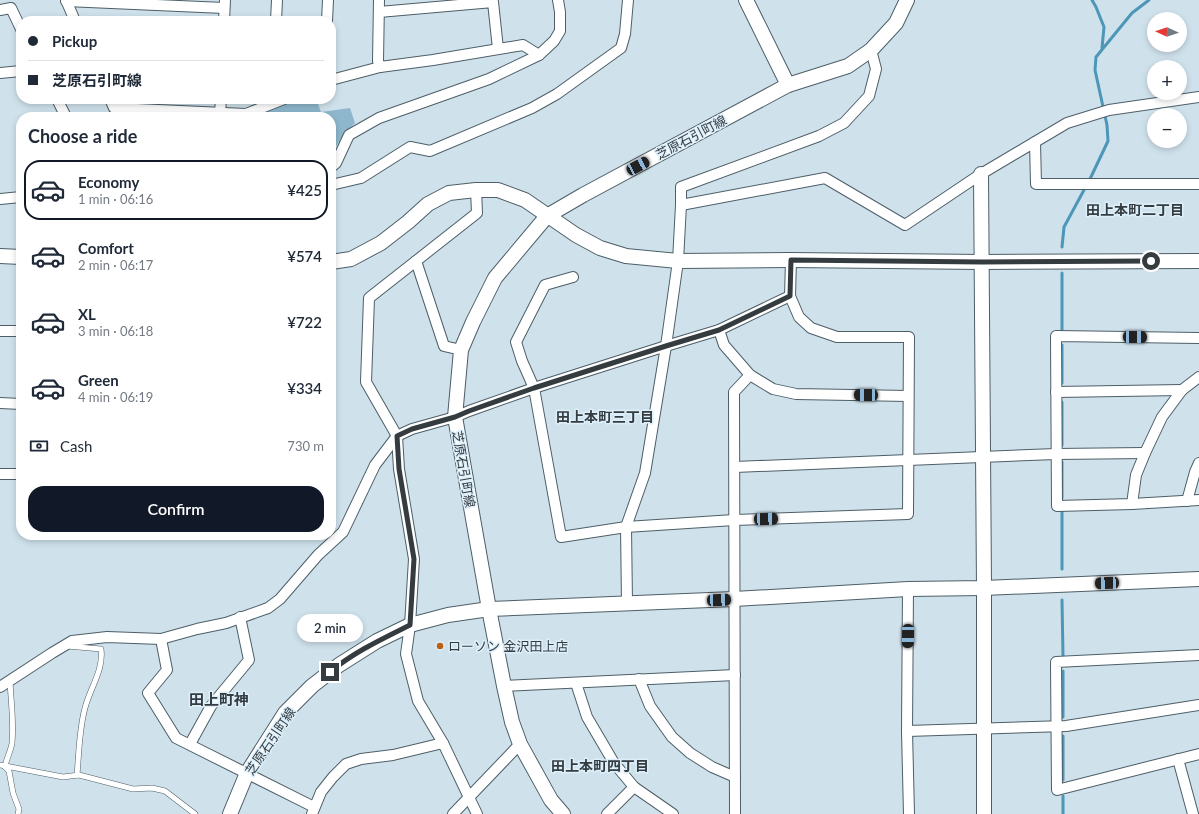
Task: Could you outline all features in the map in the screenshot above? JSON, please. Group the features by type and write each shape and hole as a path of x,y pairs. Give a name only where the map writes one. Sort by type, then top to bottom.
{"street":[{"path":"73,16 66,0 224,4 224,16"},
{"path":"276,16 277,0"},
{"path":"327,16 328,0"},
{"path":"379,0 378,62 380,67"},
{"path":"336,162 349,135 379,118 489,79 539,55 554,42 560,31 560,12 558,0"},
{"path":"336,184 361,178 410,147 430,152 532,108 557,94 621,48 628,0"},
{"path":"746,0 788,85"},
{"name":"芝原石引町線","path":"230,814 247,773 285,713 312,686 339,664 377,641 410,625 448,615 489,608 455,417 461,350 495,278 547,216 583,195 788,85 848,66 871,50 896,22 908,0"},
{"path":"379,12 493,1 498,49"},
{"path":"0,10 11,8 16,18"},
{"path":"336,79 380,67 523,45 539,55"},
{"path":"627,603 626,527 645,473 666,346 678,261 681,187 820,136 844,123 869,96 876,69 871,50"},
{"path":"0,73 16,71"},
{"path":"681,205 825,178 905,225 981,174 1067,123 1105,112 1199,97"},
{"path":"112,104 114,108 199,112"},
{"path":"250,112 267,104"},
{"path":"1035,142 1036,184 1199,184"},
{"path":"981,174 984,814"},
{"path":"476,190 477,213 368,298 366,382 397,436 399,469 414,559 410,625 406,654 413,682 418,701 443,743 476,814"},
{"path":"336,261 351,259 381,243 428,204 449,193 476,190 498,190 525,200 576,235 600,248 626,256 678,261 1199,261"},
{"path":"0,199 16,197"},
{"path":"0,256 16,257"},
{"path":"573,277 545,286 516,342 522,361 534,388 561,537 626,527 734,520 908,514 909,337 837,336 811,328 799,317 790,296 791,260"},
{"path":"416,261 444,346 461,350"},
{"path":"336,538 343,532 375,465 397,436 412,429 455,417 534,388 719,330 790,296"},
{"path":"719,330 724,345 750,375 773,389 796,394 908,396"},
{"path":"0,332 16,331"},
{"path":"1199,338 1056,336 1057,506 1199,500"},
{"path":"735,814 734,392 750,375"},
{"path":"1132,504 1136,475 1162,417 1182,390 1199,377"},
{"path":"1056,392 1182,390"},
{"path":"0,403 16,404"},
{"path":"734,467 1056,454 1145,453"},
{"path":"1187,500 1199,463"},
{"path":"0,474 16,474"},
{"path":"0,687 72,641 107,637 161,639 226,623 268,608 280,600 318,555 334,540"},
{"path":"563,814 551,800 520,744 512,722 489,608 734,599 908,589 984,588 1199,579"},
{"path":"908,589 907,731 909,814"},
{"path":"190,744 211,706 249,660 240,617"},
{"path":"161,639 167,670 148,693 176,738 247,773 313,811 321,792 346,764 443,743"},
{"path":"1199,655 1056,662 1057,790 1199,754"},
{"path":"504,686 735,675"},
{"path":"639,680 650,706 672,737 690,753 706,763 735,777"},
{"path":"576,683 588,716 614,763 634,787 673,814"},
{"path":"907,731 1066,726 1199,705"},
{"path":"453,814 520,744"},
{"path":"1178,759 1192,814"},
{"path":"607,814 634,787"}],"lane":[{"path":"64,646 101,649 102,655 98,672 85,707 80,734 77,775"},
{"path":"2,766 12,745 10,681"},
{"path":"2,766 63,777 77,775 133,789 152,788 165,791 195,814"},
{"path":"2,766 9,771 13,793 19,809 18,814"}],"shaded area":[{"path":"282,104 318,104 321,112 263,112"},
{"path":"350,108 355,123 343,135 336,147 336,112 321,112"}],"waterway":[{"path":"1092,0 1104,27 1102,48"},
{"path":"1090,179 1108,141 1107,125 1095,70 1096,57 1132,13 1149,0"},
{"path":"1062,247 1064,227 1084,190"},
{"path":"1062,273 1062,331"},
{"path":"1062,345 1062,383"},
{"path":"1062,402 1062,445"},
{"path":"1062,462 1062,498"},
{"path":"1062,512 1062,569"},
{"path":"1062,600 1063,656"},
{"path":"1063,671 1063,717"},
{"path":"1063,736 1063,780"},
{"path":"1063,796 1063,814"}],"place":[{"name":"ローソン 金沢田上店","path":"440,646"}],"district":[{"name":"田上本町二丁目","path":"1135,210"},
{"name":"田上本町三丁目","path":"605,417"},
{"name":"田上町神","path":"219,700"},
{"name":"田上本町四丁目","path":"600,766"}],"route":[{"path":"330,672 339,664 377,641 410,625 414,559 399,469 397,436 412,429 455,417 534,388 719,330 790,296 791,260 982,262 1151,261"}]}
